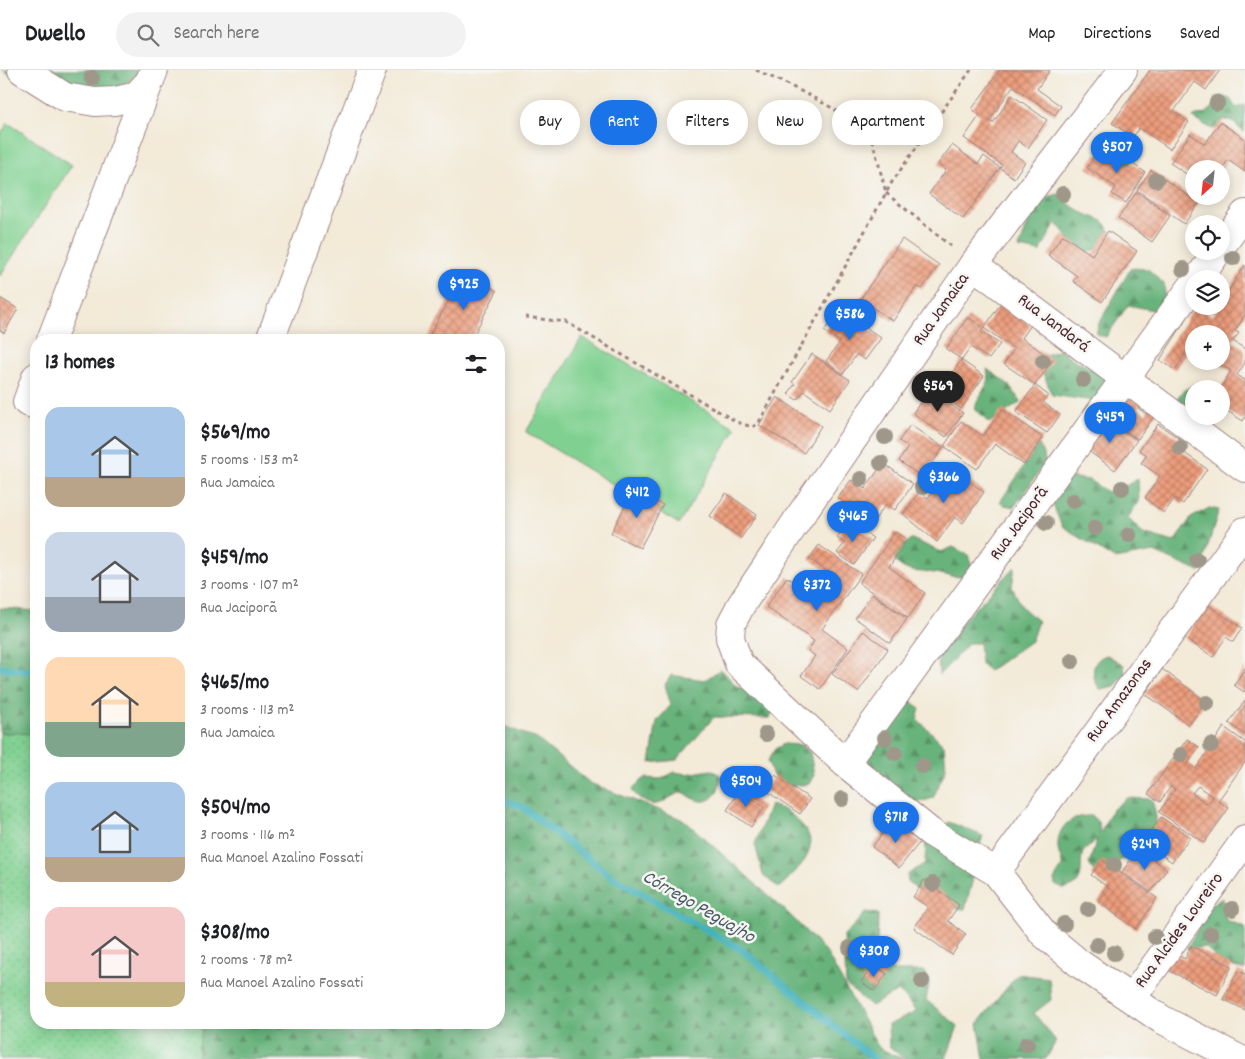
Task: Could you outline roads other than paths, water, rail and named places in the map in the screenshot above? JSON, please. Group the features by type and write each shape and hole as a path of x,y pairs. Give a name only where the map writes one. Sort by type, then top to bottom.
{"street":[{"path":"22,70 65,98 95,102 115,101 136,96 152,76"},
{"path":"272,334 372,70"},
{"name":"Rua Jamaica","path":"845,763 739,664 730,638 731,624 741,605 805,508 973,265 1123,70"},
{"path":"52,334 152,76"},
{"path":"1230,234 1245,214"},
{"name":"Rua Jandará","path":"973,265 1245,468"},
{"name":"Rua Jaciporã","path":"845,763 1185,296"},
{"name":"Rua Amazonas","path":"996,872 1245,531"},
{"path":"845,763 930,832 996,872 1044,934 1080,964 1161,1019 1239,1059"},
{"name":"Rua Alcides Loureiro","path":"1132,998 1245,840"}],"waterway":[{"name":"Córrego Peguajho","path":"0,667 30,671"},
{"name":"Córrego Peguajho","path":"505,801 521,806 612,877 742,950 874,1059"}]}
